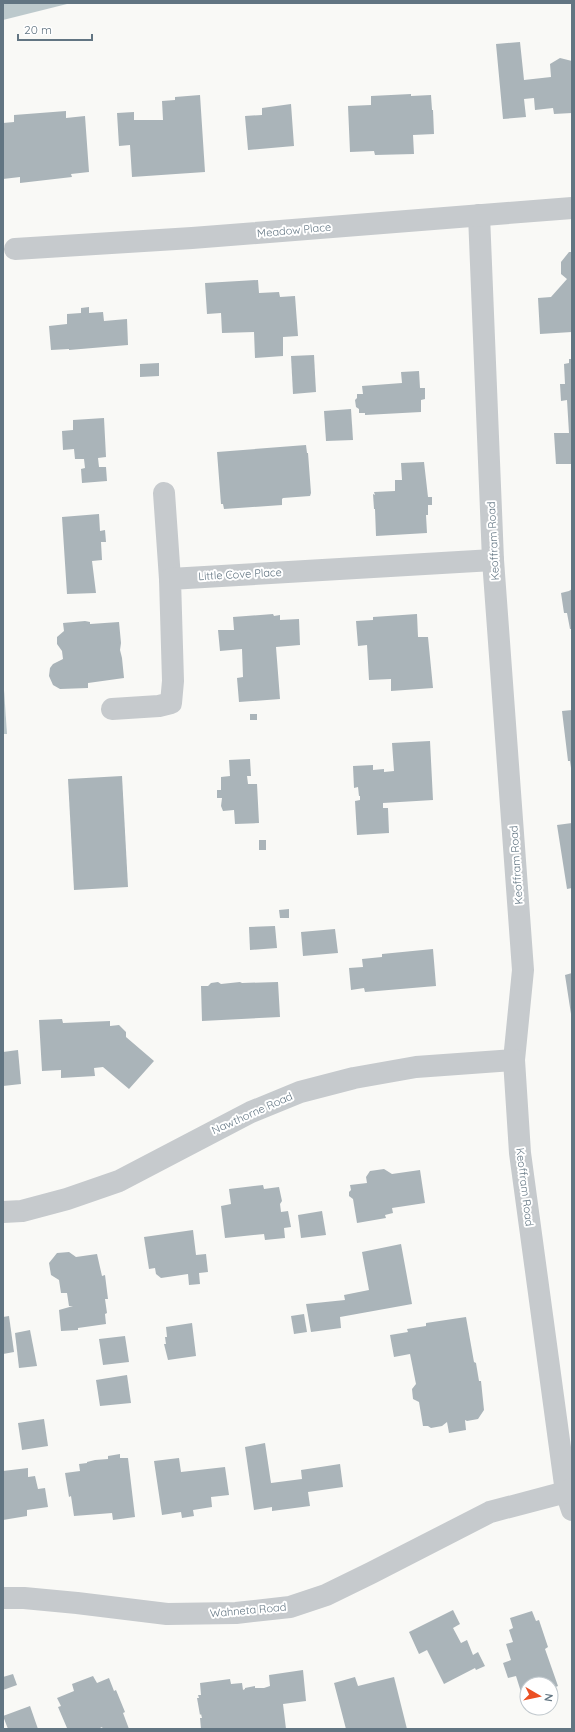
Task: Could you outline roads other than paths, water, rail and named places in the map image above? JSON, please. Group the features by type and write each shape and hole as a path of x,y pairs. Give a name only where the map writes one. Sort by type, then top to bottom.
{"street":[{"name":"Meadow Place","path":"16,249 192,238 572,208"},
{"name":"Keoffram Road","path":"479,215 494,560 523,970 514,1060 520,1153 570,1497"},
{"path":"112,709 159,706 171,703 173,681 170,579 164,493"},
{"name":"Little Cove Place","path":"170,579 494,560"},
{"name":"Nawthorne Road","path":"3,1212 22,1211 67,1199 119,1181 198,1138 251,1112 300,1092 354,1078 416,1067 514,1060"},
{"name":"Wahneta Road","path":"3,1598 24,1598 77,1603 167,1614 236,1613 290,1607 326,1594 372,1573 490,1512 570,1497"}]}
